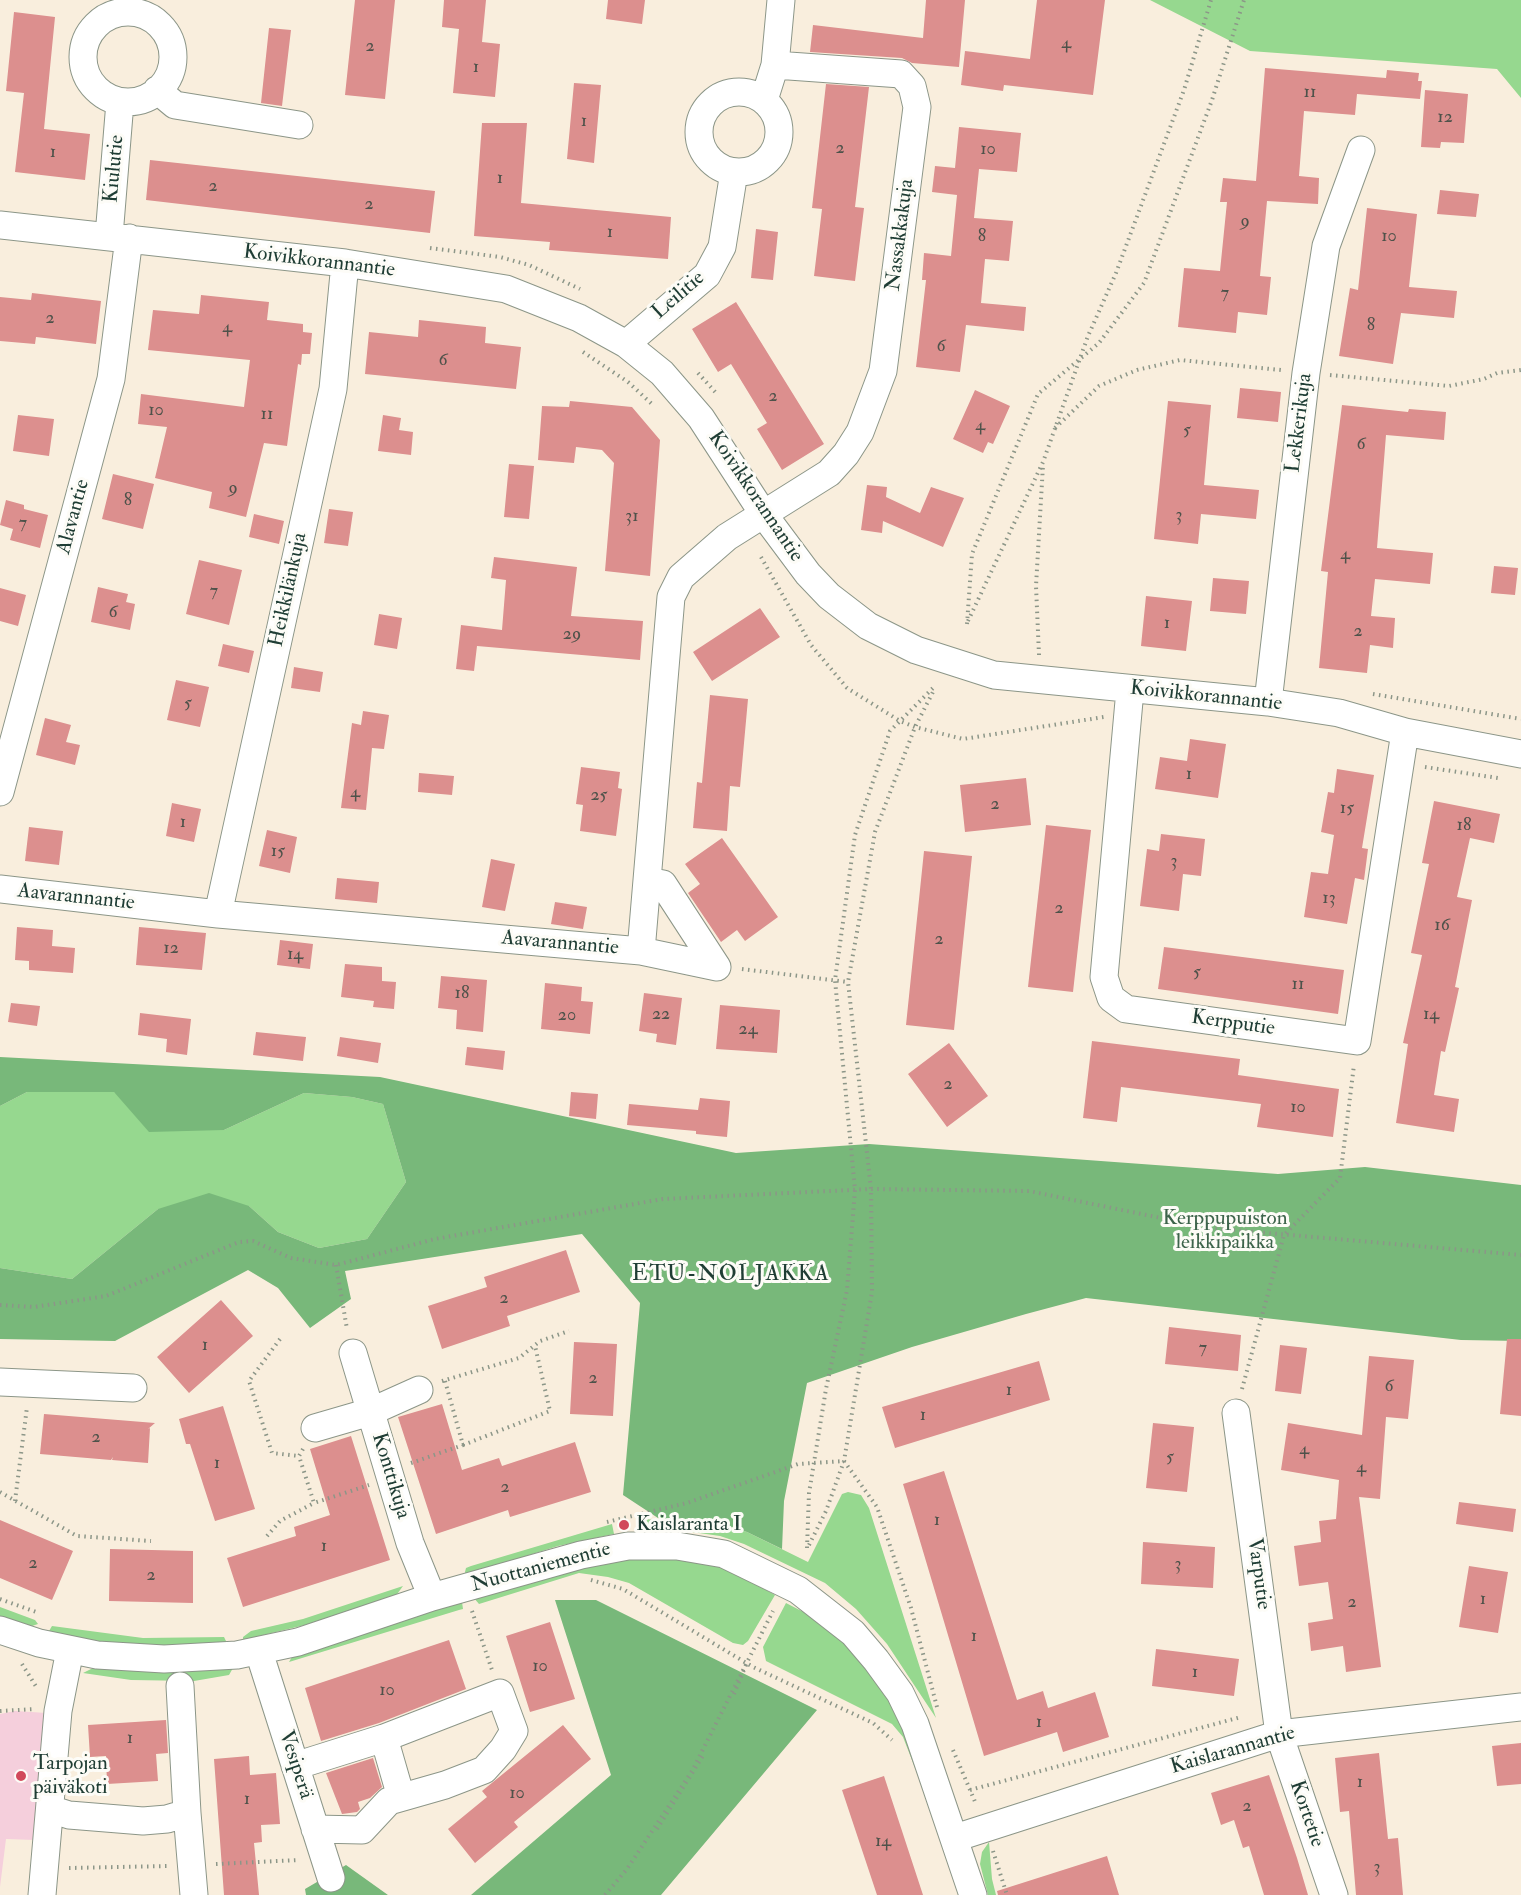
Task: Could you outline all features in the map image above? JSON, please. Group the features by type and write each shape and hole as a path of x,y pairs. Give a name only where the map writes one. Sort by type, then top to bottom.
{"street":[{"path":"764,100 775,65 781,0"},
{"path":"132,6 156,21 171,42 173,58 170,73 157,90 142,99 120,102 100,92 90,81 84,65 84,49 91,32 102,20 132,6"},
{"name":"Nassakkakuja","path":"764,515 829,473 846,454 860,432 883,371 917,107 912,86 901,74 775,65"},
{"path":"157,90 175,105 299,125"},
{"path":"744,93 764,100 774,112 778,126 778,141 772,154 762,165 749,171 734,172 720,167 705,152 699,131 702,116 710,104 722,95 744,93"},
{"name":"Kiulutie","path":"119,237 120,102"},
{"name":"Lekkerikuja","path":"1268,702 1306,373 1324,257 1361,150"},
{"name":"Leilitie","path":"626,344 707,275 722,247 734,172"},
{"name":"Koivikkorannantie","path":"0,225 345,263 506,289 579,318 626,344 662,373 701,418 764,515 808,574 829,596 868,626 916,650 994,675 1268,702 1339,713 1405,732 1521,754"},
{"name":"Alavantie","path":"0,792 111,379 119,237"},
{"name":"Heikkilänkuja","path":"218,914 333,388 345,263"},
{"name":"Aavarannantie","path":"0,889 218,914 641,951 671,597 681,577 727,537 764,515"},
{"name":"Kerpputie","path":"1130,690 1104,977 1111,998 1126,1009 1357,1041"},
{"path":"1357,1041 1405,732"},
{"path":"647,881 663,885 717,967"},
{"path":"641,951 717,967"},
{"name":"Konttikuja","path":"353,1353 410,1543 432,1597"},
{"path":"0,1382 132,1388"},
{"path":"315,1428 370,1412 419,1390"},
{"name":"Varputie","path":"1236,1413 1279,1734"},
{"name":"Nuottaniementie","path":"0,1630 70,1650 97,1655 164,1659 259,1652 346,1627 432,1597 580,1556 628,1546 677,1545 724,1554 798,1590 828,1611 853,1633 876,1660 900,1693 915,1724 973,1895"},
{"path":"44,1882 58,1711 70,1650"},
{"name":"Vesiperä","path":"259,1652 327,1868"},
{"path":"180,1686 194,1895"},
{"path":"295,1766 384,1738 500,1693 514,1731 503,1749 484,1770 446,1785 389,1801 362,1830 315,1829"},
{"name":"Kaislarannantie","path":"955,1838 1279,1734 1521,1707"},
{"name":"Kortetie","path":"1279,1734 1334,1895"},
{"path":"384,1738 401,1797"},
{"path":"50,1809 69,1815 143,1821 167,1819 187,1813"}],"path":[{"path":"1211,0 1184,90 1116,273 1079,360 1043,462 967,624 972,554 1038,394 1079,360 1099,343 1144,283 1212,100 1244,0"},
{"path":"418,247 500,257 529,265 588,294"},
{"path":"698,372 722,400"},
{"path":"1029,654 1039,656 1036,586 1043,462"},
{"path":"935,686 915,728 875,832 848,982 871,1189 872,1292 844,1461 826,1510 807,1548 809,1493 847,1290 855,1190 835,980 855,835 890,731 935,686"},
{"path":"717,967 848,982"},
{"path":"1236,1413 1284,1234 1340,1178 1357,1041"},
{"path":"0,1305 34,1307 106,1296 239,1242 253,1241 291,1258 336,1264 435,1239 663,1199 871,1189 1029,1191 1210,1228 1521,1255"},
{"path":"336,1264 353,1353"},
{"path":"419,1390 519,1358 535,1346 569,1331"},
{"path":"280,1339 249,1381 272,1453 299,1456"},
{"path":"267,1536 280,1521 314,1503 550,1411 535,1346"},
{"path":"445,1380 463,1445"},
{"path":"15,1501 31,1383"},
{"path":"314,1503 299,1456 315,1428"},
{"path":"602,1523 687,1503 787,1467 814,1462 844,1461"},
{"path":"844,1461 877,1508 890,1543 939,1712"},
{"path":"0,1492 77,1536 151,1541"},
{"path":"587,1579 623,1589 746,1662 873,1722 887,1733 896,1745"},
{"path":"0,1599 38,1614"},
{"path":"463,1617 484,1610"},
{"path":"607,1895 675,1804 695,1772 747,1669 746,1662 773,1611"},
{"path":"473,1614 500,1693"},
{"path":"0,1711 20,1708 58,1711"},
{"path":"952,1748 986,1828 1007,1895"},
{"path":"44,1882 191,1865 327,1868"}],"shaded area":[{"name":"Tarpojan päiväkoti","path":"15,1711 47,1713 35,1840 6,1839 0,1887 0,1714"}],"green space":[{"path":"1150,0 1521,0 1521,98 1497,69 1250,51"},
{"name":"Kerppupuiston leikkipaikka","path":"0,1057 380,1077 736,1153 869,1144 1278,1174 1365,1167 1521,1185 1521,1341 1461,1340 1086,1298 1026,1314 912,1347 807,1383 784,1501 782,1549 747,1532 722,1524 658,1518 623,1495 640,1303 582,1234 345,1271 351,1299 310,1328 278,1288 248,1270 115,1341 0,1339 0,1268 72,1279 158,1209 209,1193 249,1206 278,1232 319,1248 367,1239 406,1182 383,1104 352,1097 304,1093 224,1130 149,1132 114,1092 27,1092 0,1106"},
{"path":"27,1092 114,1092 224,1130 304,1093 352,1097 383,1104 406,1182 367,1239 319,1248 278,1232 249,1206 158,1209 72,1279 0,1268 0,1106"},
{"path":"848,1492 861,1495 869,1508 936,1718 887,1644 856,1609 825,1583 744,1544 720,1536 678,1530 645,1530 643,1519 722,1524 747,1532 808,1562 842,1494"},
{"path":"612,1524 614,1534 558,1546 466,1575 466,1568 471,1566"},
{"path":"666,1557 709,1561 775,1595 748,1641 743,1645 733,1643 629,1583 608,1577 579,1573 479,1604 473,1597 565,1569 630,1559"},
{"path":"403,1586 395,1597 305,1625 243,1640 243,1637 251,1631 303,1619"},
{"path":"555,1600 596,1600 817,1710 661,1895 471,1895 611,1775"},
{"path":"462,1602 463,1609 289,1662 293,1655"},
{"path":"786,1603 817,1619 833,1632 860,1658 892,1698 922,1786 903,1737 892,1724 766,1661 763,1647"},
{"path":"0,1607 35,1620 38,1624 32,1626 0,1616"},
{"path":"52,1626 143,1638 224,1637 227,1643 190,1648 116,1644 52,1633 49,1631"},
{"path":"97,1666 233,1668 229,1675 194,1681 131,1680 83,1673"},
{"path":"989,1842 992,1879 996,1895 988,1895 980,1864 982,1852"},
{"path":"346,1865 388,1895 306,1895 305,1889"}],"building":[{"path":"355,0 395,0 385,99 345,95"},
{"path":"444,0 486,0 482,42 500,44 495,97 453,93 459,29 442,27"},
{"path":"608,0 645,0 642,24 606,19"},
{"path":"926,0 965,0 959,67 912,63 902,58 810,52 813,25 923,38"},
{"path":"1037,0 1105,0 1093,95 1004,85 1003,91 961,85 965,51 1030,59"},
{"path":"14,12 55,17 44,129 90,134 85,180 15,172 24,93 6,91"},
{"path":"269,28 291,30 282,106 261,103"},
{"path":"1265,68 1386,78 1387,70 1419,73 1418,81 1422,81 1420,99 1357,94 1355,115 1304,111 1299,176 1319,178 1318,204 1267,201 1260,276 1271,277 1267,315 1238,312 1236,333 1178,327 1184,268 1220,271 1227,202 1220,202 1223,178 1256,181"},
{"path":"574,83 601,85 594,163 567,159"},
{"path":"826,84 869,87 855,207 864,208 855,281 814,276 822,209 812,208"},
{"path":"1425,90 1468,94 1464,143 1441,142 1440,148 1421,147"},
{"path":"482,123 527,123 521,203 671,217 668,259 549,250 550,242 474,236"},
{"path":"959,127 1021,133 1017,172 979,169 974,218 1013,221 1009,261 985,259 981,303 1026,307 1024,331 966,325 960,372 916,367 926,280 922,280 924,253 951,256 957,195 932,192 935,166 955,168"},
{"path":"150,160 435,191 430,233 146,200"},
{"path":"1440,190 1479,194 1476,217 1437,214"},
{"path":"1367,208 1417,214 1409,287 1457,291 1454,318 1401,313 1393,364 1339,356 1350,288 1358,290"},
{"path":"756,229 778,232 773,280 751,278"},
{"path":"32,293 101,301 96,344 36,337 35,344 0,341 0,297 31,300"},
{"path":"201,295 269,302 267,320 303,324 303,332 312,333 310,354 302,354 301,365 298,364 287,446 264,443 246,517 209,508 212,492 155,478 167,427 138,424 141,394 244,407 250,360 148,350 153,310 199,314"},
{"path":"736,302 824,444 782,470 757,429 767,423 731,364 718,372 692,329"},
{"path":"419,320 486,327 485,343 521,347 516,389 365,374 369,332 418,337"},
{"path":"1240,388 1281,392 1278,422 1237,418"},
{"path":"975,390 1010,406 993,444 988,442 983,453 953,439"},
{"path":"570,401 632,407 660,440 650,576 605,571 614,463 602,450 576,447 574,463 538,460 542,406 569,407"},
{"path":"1168,401 1211,405 1204,485 1259,490 1256,519 1201,514 1198,544 1154,539"},
{"path":"1342,405 1408,412 1409,409 1446,412 1444,440 1386,435 1377,548 1433,553 1430,584 1375,579 1371,616 1395,618 1393,648 1370,645 1367,673 1319,668 1328,572 1321,571"},
{"path":"18,415 54,419 49,456 13,451"},
{"path":"383,415 401,418 399,430 413,432 411,455 378,451"},
{"path":"509,464 534,466 529,519 504,517"},
{"path":"113,474 154,484 143,529 102,519"},
{"path":"867,485 887,487 886,497 920,513 931,487 964,498 943,547 883,521 882,533 861,530"},
{"path":"6,500 24,505 24,509 48,515 40,548 10,540 13,529 0,525"},
{"path":"329,509 353,512 348,546 324,543"},
{"path":"254,514 284,521 279,544 249,537"},
{"path":"494,557 577,567 571,616 643,621 640,660 477,646 474,671 456,669 461,625 502,630 506,580 491,578"},
{"path":"199,560 242,570 229,625 186,614"},
{"path":"1494,566 1518,568 1515,595 1491,593"},
{"path":"1213,578 1249,581 1246,614 1210,611"},
{"path":"98,587 128,594 126,602 135,604 130,630 91,622"},
{"path":"0,588 26,595 18,626 0,621"},
{"path":"1146,596 1192,601 1186,651 1141,646"},
{"path":"760,608 780,637 712,681 693,652"},
{"path":"379,614 402,618 397,649 374,645"},
{"path":"223,644 254,651 249,673 218,666"},
{"path":"294,667 323,672 320,692 291,688"},
{"path":"176,680 209,687 200,727 167,720"},
{"path":"710,695 748,699 740,787 730,786 727,831 693,828 697,782 702,783"},
{"path":"363,711 389,715 384,749 372,748 366,810 341,808 352,723 361,725"},
{"path":"45,718 71,725 66,742 80,745 75,765 36,755"},
{"path":"1190,739 1226,744 1218,798 1155,789 1160,757 1187,761"},
{"path":"581,767 620,772 618,788 622,789 616,836 580,831 583,805 576,804"},
{"path":"1337,769 1374,775 1362,848 1368,849 1364,880 1355,878 1347,924 1304,917 1311,872 1328,874 1334,835 1321,832 1328,792 1334,793"},
{"path":"419,773 454,776 452,795 418,792"},
{"path":"1026,778 1031,825 965,832 960,785"},
{"path":"1434,801 1500,814 1494,843 1470,838 1457,897 1472,900 1455,987 1459,988 1445,1052 1441,1051 1434,1095 1459,1099 1454,1132 1396,1123 1408,1044 1403,1043 1422,955 1411,953 1429,864 1422,863"},
{"path":"172,803 201,809 194,842 166,836"},
{"path":"1046,825 1091,830 1073,992 1028,987"},
{"path":"29,827 63,831 59,865 25,861"},
{"path":"267,830 297,837 290,873 259,866"},
{"path":"1161,834 1205,839 1201,876 1183,874 1179,911 1140,906 1147,849 1159,851"},
{"path":"722,838 778,917 745,941 737,930 721,942 688,893 700,884 685,864"},
{"path":"924,851 972,856 954,1030 906,1025"},
{"path":"491,859 515,864 505,911 482,907"},
{"path":"337,878 379,882 377,903 335,899"},
{"path":"555,902 587,907 583,929 551,924"},
{"path":"17,927 53,930 52,946 75,948 73,973 29,970 29,961 15,960"},
{"path":"139,927 206,933 202,970 136,965"},
{"path":"280,940 313,944 310,969 277,965"},
{"path":"1164,947 1344,970 1338,1014 1158,989"},
{"path":"345,964 382,967 382,981 396,982 394,1009 373,1007 374,1001 341,997"},
{"path":"441,976 487,980 483,1032 456,1029 457,1010 438,1008"},
{"path":"545,983 582,987 581,1001 593,1002 590,1034 541,1029"},
{"path":"644,993 682,998 676,1045 656,1042 657,1034 639,1031"},
{"path":"11,1003 40,1006 37,1026 8,1022"},
{"path":"720,1005 780,1010 777,1053 716,1049"},
{"path":"140,1013 191,1019 187,1055 166,1052 167,1039 138,1035"},
{"path":"256,1032 306,1037 303,1061 253,1055"},
{"path":"340,1037 381,1043 378,1063 337,1056"},
{"path":"1092,1041 1240,1059 1238,1075 1339,1089 1333,1137 1257,1127 1261,1104 1121,1087 1117,1122 1083,1118"},
{"path":"949,1043 988,1096 947,1127 908,1074"},
{"path":"467,1047 505,1051 503,1070 465,1065"},
{"path":"571,1092 598,1094 596,1119 569,1116"},
{"path":"700,1098 730,1101 727,1137 696,1134 696,1131 627,1125 629,1104 698,1110"},
{"path":"566,1250 580,1292 507,1316 510,1326 442,1349 428,1306 487,1287 484,1277"},
{"path":"221,1300 253,1336 189,1393 157,1357"},
{"path":"1169,1327 1241,1335 1238,1371 1165,1364"},
{"path":"1507,1339 1521,1339 1521,1416 1500,1414"},
{"path":"574,1342 617,1344 613,1416 570,1414"},
{"path":"1280,1345 1307,1348 1301,1394 1275,1391"},
{"path":"1369,1356 1414,1360 1408,1419 1386,1417 1380,1499 1359,1497 1381,1667 1346,1672 1343,1646 1311,1651 1308,1623 1333,1619 1328,1582 1299,1586 1294,1546 1321,1542 1319,1521 1336,1519 1339,1480 1281,1470 1288,1423 1362,1435"},
{"path":"1039,1361 1050,1400 895,1448 882,1407"},
{"path":"442,1404 462,1470 499,1458 502,1466 575,1442 591,1492 510,1517 508,1510 436,1534 398,1417"},
{"path":"223,1406 255,1509 215,1521 190,1444 186,1444 179,1419"},
{"path":"44,1414 155,1423 148,1429 150,1428 148,1463 112,1460 113,1457 111,1460 40,1454"},
{"path":"1153,1423 1194,1427 1187,1492 1146,1488"},
{"path":"351,1436 390,1560 243,1607 227,1558 296,1536 294,1527 330,1515 310,1449"},
{"path":"944,1471 1017,1700 1043,1691 1048,1708 1095,1692 1109,1737 1063,1752 1057,1732 984,1756 903,1484"},
{"path":"1459,1502 1516,1509 1513,1532 1456,1524"},
{"path":"0,1520 73,1551 52,1600 0,1578"},
{"path":"1143,1542 1215,1547 1213,1588 1141,1584"},
{"path":"110,1549 193,1551 193,1603 109,1601"},
{"path":"1469,1566 1508,1572 1498,1633 1459,1627"},
{"path":"550,1622 575,1699 530,1712 506,1636"},
{"path":"449,1640 466,1689 379,1723 321,1741 305,1688"},
{"path":"1156,1649 1239,1659 1234,1696 1152,1686"},
{"path":"166,1720 168,1753 156,1754 158,1781 107,1784 106,1756 90,1757 88,1725"},
{"path":"563,1725 591,1759 514,1822 518,1827 475,1863 448,1829 487,1797 482,1791"},
{"path":"1521,1743 1521,1784 1497,1786 1492,1746"},
{"path":"1379,1753 1388,1839 1398,1838 1403,1895 1356,1895 1349,1811 1340,1812 1335,1758"},
{"path":"249,1756 250,1775 276,1773 280,1824 261,1825 262,1842 254,1843 259,1895 224,1895 214,1759"},
{"path":"373,1758 382,1787 370,1798 358,1802 360,1809 357,1812 342,1814 326,1773"},
{"path":"1269,1775 1308,1895 1264,1895 1249,1846 1243,1848 1234,1820 1221,1825 1211,1793"},
{"path":"884,1776 923,1895 877,1895 842,1790"},
{"path":"1107,1856 1119,1895 998,1895 997,1891"}],"place":[{"name":"Kaislaranta I","path":"624,1525"},
{"name":"Tarpojan päiväkoti","path":"21,1776"}],"district":[{"name":"ETU-NOLJAKKA","path":"731,1275"}]}
